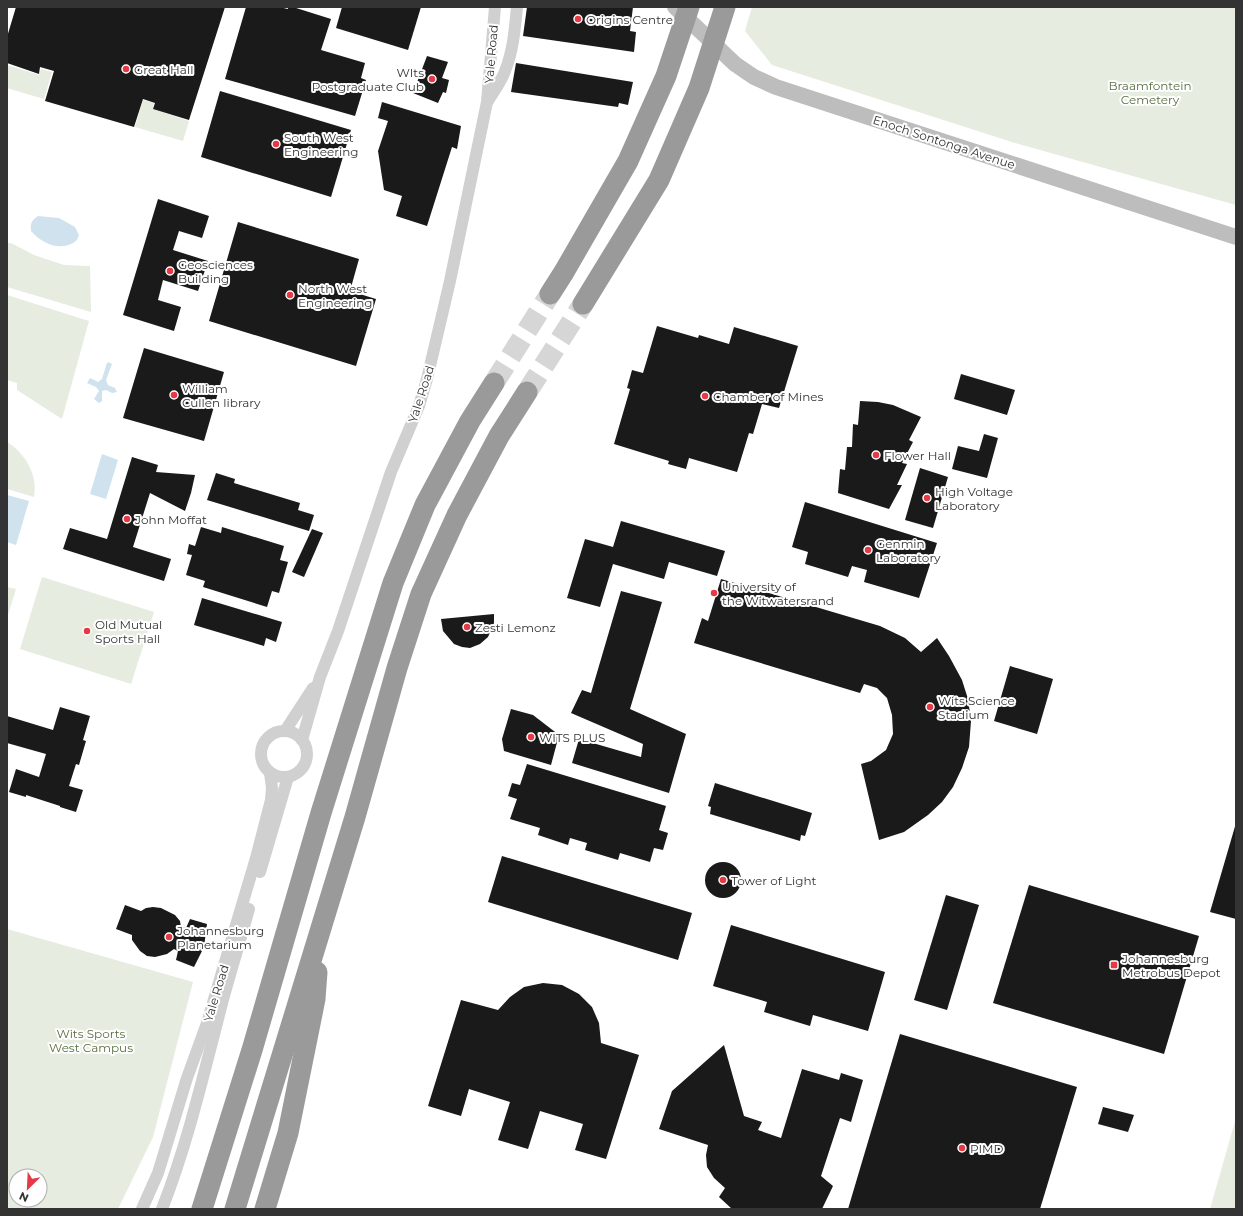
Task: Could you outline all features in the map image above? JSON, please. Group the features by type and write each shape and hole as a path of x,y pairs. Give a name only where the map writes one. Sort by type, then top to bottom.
{"highway":[{"path":"550,294 628,161 666,76 689,7"},
{"path":"583,304 658,180 699,88 725,7"},
{"path":"202,1209 252,1050 324,805 393,583 425,505 470,421 494,383"},
{"path":"235,1209 355,817 397,668 421,594 464,502 499,436 527,392"},
{"path":"265,1209 288,1133 315,998 317,974 316,944"}],"main road":[{"name":"Enoch Sontonga Avenue","path":"675,7 735,64 754,77 776,87 1236,237"}],"street":[{"name":"Yale Road","path":"302,740 320,677 338,631 391,472 419,406 425,386 450,282 487,102 495,7"},
{"name":"Yale Road","path":"487,102 500,83 506,70 511,52 517,7"},
{"name":"Yale Road","path":"285,731 320,677"},
{"path":"285,731 292,733 302,740 306,749 307,758 303,767 297,774 288,777 282,777 270,773 262,760 262,747 266,740 271,735 285,731"},
{"name":"Yale Road","path":"162,1209 174,1179 202,1083 224,995 232,954 271,800 272,788 270,773"},
{"name":"Yale Road","path":"142,1209 158,1173 188,1078 232,954 288,777"}],"green space":[{"name":"Braamfontein Cemetery","path":"752,7 1236,7 1236,205 1015,143 772,65 745,31"},
{"path":"7,65 39,75 41,69 52,72 44,99 7,88"},
{"path":"143,100 154,103 153,109 189,121 183,141 135,127"},
{"path":"7,243 11,243 34,255 64,265 90,266 91,312 7,287"},
{"path":"7,295 89,321 62,419 17,390 17,383 7,380"},
{"path":"7,442 25,458 29,465 34,481 34,497 7,489"},
{"name":"Old Mutual Sports Hall","path":"42,577 154,612 131,684 20,649"},
{"path":"7,587 16,589 7,618"},
{"name":"Wits Sports West Campus","path":"7,929 193,982 153,1137 118,1209 7,1209"},
{"path":"1236,1118 1236,1209 1210,1209"}],"water":[{"path":"38,216 59,218 75,227 79,235 77,240 65,246 59,246 46,243 41,240 31,231 32,222"},
{"path":"108,362 112,364 106,380 108,385 115,388 117,392 112,393 106,390 102,391 102,401 99,403 94,399 99,391 96,387 87,383 90,378 98,382 102,379"},
{"path":"102,454 118,460 106,499 90,494"},
{"path":"7,495 29,501 16,545 7,542"}],"building":[{"name":"Great Hall","path":"16,7 225,7 189,120 153,109 155,103 143,99 134,127 45,101 54,71 40,67 39,74 7,63 7,37"},
{"path":"246,7 279,7 288,9 288,7 293,7 331,19 321,50 365,63 361,78 366,80 355,116 225,79"},
{"path":"342,7 421,7 408,50 336,28"},
{"name":"Origins Centre","path":"527,7 633,7 630,31 636,32 634,52 523,36"},
{"name":"WIts Postgraduate Club","path":"427,56 448,62 442,78 449,80 446,93 443,92 438,103 413,93"},
{"path":"516,63 633,82 628,105 619,103 618,107 511,92"},
{"name":"South West Engineering","path":"220,91 351,130 331,197 201,157"},
{"path":"382,102 461,126 457,149 452,147 427,226 396,216 402,196 384,190 378,151 388,121 378,118"},
{"name":"Geosciences Building","path":"158,199 209,216 202,238 179,231 173,250 208,261 198,291 163,280 158,300 181,307 174,331 123,315"},
{"name":"North West Engineering","path":"238,222 359,259 350,291 376,299 356,366 209,321"},
{"name":"Chamber of Mines","path":"657,326 698,338 699,335 729,344 734,327 798,346 779,408 762,404 753,434 749,433 737,472 689,458 686,469 668,464 669,461 614,444 630,389 627,388 632,370 643,373"},
{"name":"William Cullen library","path":"144,348 224,372 204,441 123,418"},
{"path":"961,374 1015,390 1007,415 954,399"},
{"name":"Flower Hall","path":"860,401 893,405 921,417 909,440 913,442 902,463 907,464 897,485 902,485 889,509 838,493 840,469 845,470 847,447 852,447 853,424 858,425"},
{"path":"984,434 998,438 987,478 952,469 958,446 979,451"},
{"name":"John Moffat","path":"132,457 158,465 156,472 195,475 185,511 150,493 133,547 171,559 164,581 63,549 70,528 107,539"},
{"name":"High Voltage Laboratory","path":"920,468 948,477 933,528 905,520"},
{"path":"216,473 235,479 234,483 300,503 298,510 314,515 309,531 207,500"},
{"name":"Genmin Laboratory","path":"805,502 937,543 919,598 864,582 867,570 852,566 848,577 805,564 808,552 792,547"},
{"path":"621,521 725,551 717,576 669,562 664,579 613,564 600,607 567,598 585,539 613,547"},
{"path":"201,527 221,533 222,527 284,546 280,560 288,562 279,593 272,591 267,607 203,587 205,581 186,575 192,555 187,554 189,544 195,546"},
{"path":"312,529 323,533 304,577 292,572"},
{"name":"Wits Science Stadium","path":"721,579 880,626 905,638 921,652 937,638 962,680 968,699 971,721 969,747 962,768 953,787 942,802 928,815 904,832 879,840 861,764 871,761 886,750 893,734 892,715 887,698 877,688 864,684 860,693 694,643 702,618 708,621"},
{"path":"621,591 662,602 630,709 686,734 669,793 572,763 579,739 641,757 643,744 571,713 582,690 591,693"},
{"path":"202,598 282,622 276,642 266,638 264,646 194,625"},
{"name":"Zesti Lemonz","path":"494,614 494,623 488,637 480,644 470,648 454,644 443,631 441,619"},
{"path":"1010,666 1053,679 1037,734 994,721"},
{"path":"60,707 90,716 83,740 86,741 79,765 76,764 69,786 83,790 76,812 26,795 26,797 9,792 16,769 39,777 46,754 7,743 7,716 53,730"},
{"name":"WITS PLUS","path":"511,709 533,715 559,735 551,765 504,751 502,739"},
{"path":"527,764 666,806 659,830 668,833 663,850 654,848 650,862 620,853 618,860 585,850 587,843 570,838 568,845 538,835 540,828 510,819 517,799 508,796 512,783 520,785"},
{"path":"715,783 812,813 805,836 801,835 800,841 710,814 711,807 708,806"},
{"path":"1236,823 1236,919 1210,912"},
{"path":"502,856 692,913 678,960 488,902"},
{"name":"Tower of Light","path":"723,862 736,867 741,880 736,893 723,898 710,893 705,880 710,867"},
{"path":"1029,885 1199,936 1164,1054 993,1003"},
{"path":"946,895 979,905 947,1010 914,1000"},
{"name":"Johannesburg Planetarium","path":"125,905 141,911 146,908 161,908 175,915 180,921 181,927 186,928 190,919 207,924 204,947 194,967 176,960 178,951 174,949 167,954 155,957 147,956 140,951 132,940 132,935 116,929"},
{"path":"731,925 885,972 868,1031 813,1015 810,1026 764,1012 767,1002 713,986"},
{"path":"543,983 562,985 579,994 592,1007 599,1023 601,1043 639,1055 606,1159 575,1150 583,1124 540,1111 528,1149 498,1140 510,1102 469,1089 461,1116 428,1106 461,1000 498,1010 510,997 524,987"},
{"name":"PIMD","path":"900,1034 1077,1087 1040,1209 848,1209"},
{"path":"724,1045 744,1116 762,1122 758,1130 781,1138 802,1069 839,1080 841,1073 863,1080 851,1122 840,1118 821,1176 833,1186 822,1209 732,1209 719,1197 725,1188 714,1178 707,1167 706,1155 708,1145 659,1129 672,1091"},
{"path":"1103,1107 1134,1115 1128,1132 1098,1124"}],"tunnel":[{"path":"494,383 550,294"},
{"path":"527,392 583,304"}],"place":[{"name":"Origins Centre","path":"578,19"},
{"name":"Great Hall","path":"126,69"},
{"name":"WIts Postgraduate Club","path":"432,79"},
{"name":"South West Engineering","path":"276,144"},
{"name":"Geosciences Building","path":"170,271"},
{"name":"North West Engineering","path":"290,295"},
{"name":"William Cullen library","path":"174,395"},
{"name":"Chamber of Mines","path":"705,396"},
{"name":"Flower Hall","path":"876,455"},
{"name":"High Voltage Laboratory","path":"927,498"},
{"name":"John Moffat","path":"127,519"},
{"name":"Genmin Laboratory","path":"868,550"},
{"name":"University of the Witwatersrand","path":"714,593"},
{"name":"Zesti Lemonz","path":"467,627"},
{"name":"Old Mutual Sports Hall","path":"87,631"},
{"name":"Wits Science Stadium","path":"930,707"},
{"name":"WITS PLUS","path":"531,737"},
{"name":"Tower of Light","path":"723,880"},
{"name":"Johannesburg Planetarium","path":"169,937"},
{"name":"Johannesburg Metrobus Depot","path":"1114,965"},
{"name":"PIMD","path":"962,1148"}]}
